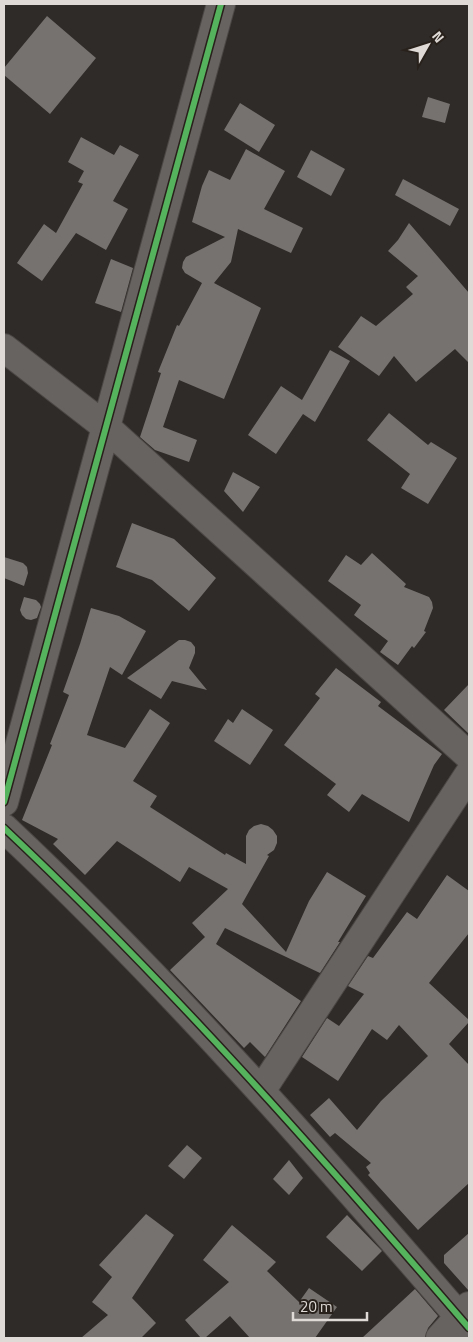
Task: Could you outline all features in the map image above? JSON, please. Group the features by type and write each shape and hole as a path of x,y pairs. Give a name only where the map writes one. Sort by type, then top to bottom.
{"street":[{"path":"4,802 221,4"},
{"path":"4,348 106,428 469,756"},
{"path":"261,1092 469,774"},
{"path":"4,828 73,893 261,1092 466,1317 440,1338"}],"building":[{"path":"47,16 96,58 50,114 4,75 4,68"},
{"path":"428,97 450,104 445,123 422,117"},
{"path":"240,103 275,125 259,152 224,130"},
{"path":"81,137 114,155 120,145 139,155 113,201 128,209 106,250 76,233 42,281 17,263 44,224 56,233 83,184 78,182 84,171 68,162"},
{"path":"246,149 285,171 264,209 303,228 291,253 238,229 231,262 214,283 261,308 224,399 179,380 163,427 197,440 189,462 155,450 140,437 161,373 158,372 177,325 179,326 202,283 185,273 182,268 183,262 186,257 225,237 192,222 202,186 209,170 230,180"},
{"path":"311,150 345,169 331,196 297,177"},
{"path":"403,179 459,209 450,226 395,195"},
{"path":"409,223 469,293 469,363 455,349 416,382 394,356 379,376 338,347 361,316 376,326 413,294 406,287 418,276 388,251"},
{"path":"111,259 133,268 121,312 95,303"},
{"path":"330,350 350,361 315,422 303,414 276,454 248,435 281,386 302,400"},
{"path":"389,413 428,445 431,442 457,458 428,504 401,488 410,474 367,440"},
{"path":"233,472 260,487 243,512 224,491"},
{"path":"132,523 174,539 216,578 189,611 152,580 116,567"},
{"path":"372,553 406,584 404,587 429,597 432,602 433,608 424,631 426,632 414,648 412,646 398,665 380,652 388,641 354,615 361,605 328,581 346,555 361,565"},
{"path":"4,557 23,563 27,567 28,573 24,586 4,578"},
{"path":"24,597 36,600 40,604 41,607 37,618 26,619 22,615 20,610"},
{"path":"91,608 119,616 146,631 122,675 110,667 87,735 125,748 150,709 170,723 133,781 157,796 150,807 225,855 226,853 246,864 246,836 249,830 261,824 273,830 277,836 277,843 274,850 267,855 269,856 242,904 286,952 309,901 327,872 366,896 320,973 225,928 216,944 301,1001 265,1057 250,1042 244,1048 170,970 205,937 192,923 228,889 189,867 180,882 117,841 85,875 53,844 58,839 22,820 52,745 50,744 69,695 63,692"},
{"path":"179,640 191,642 195,647 195,653 189,668 207,690 172,681 161,699 127,678"},
{"path":"336,668 381,702 378,706 442,754 434,765 409,822 362,794 349,812 327,795 336,784 284,745 320,698 315,694"},
{"path":"469,684 469,734 444,710"},
{"path":"242,709 273,730 250,765 214,741 228,719 233,723"},
{"path":"447,875 469,891 469,933 429,983 469,1020 449,1044 469,1065 469,1183 418,1230 368,1175 370,1173 366,1167 371,1163 335,1133 330,1137 310,1115 329,1098 357,1130 381,1101 428,1056 399,1025 387,1040 372,1029 338,1081 302,1057 327,1018 339,1026 364,994 348,986 368,956 373,958 407,912 417,919"},
{"path":"187,1145 202,1158 184,1179 168,1166"},
{"path":"289,1160 303,1178 289,1195 273,1179"},
{"path":"146,1214 174,1235 132,1298 156,1323 141,1338 81,1338 108,1315 92,1302 112,1277 99,1265"},
{"path":"347,1215 382,1251 362,1271 326,1237"},
{"path":"232,1225 276,1262 267,1271 299,1302 309,1288 337,1307 315,1338 250,1338 230,1316 205,1338 201,1338 185,1320 229,1282 203,1260"},
{"path":"469,1233 469,1291 444,1263 444,1255"},
{"path":"415,1289 438,1316 428,1328 425,1338 362,1338"}],"cycle path":[{"path":"4,802 221,4"},
{"path":"4,828 66,887 185,1009 301,1135 469,1328"}]}
